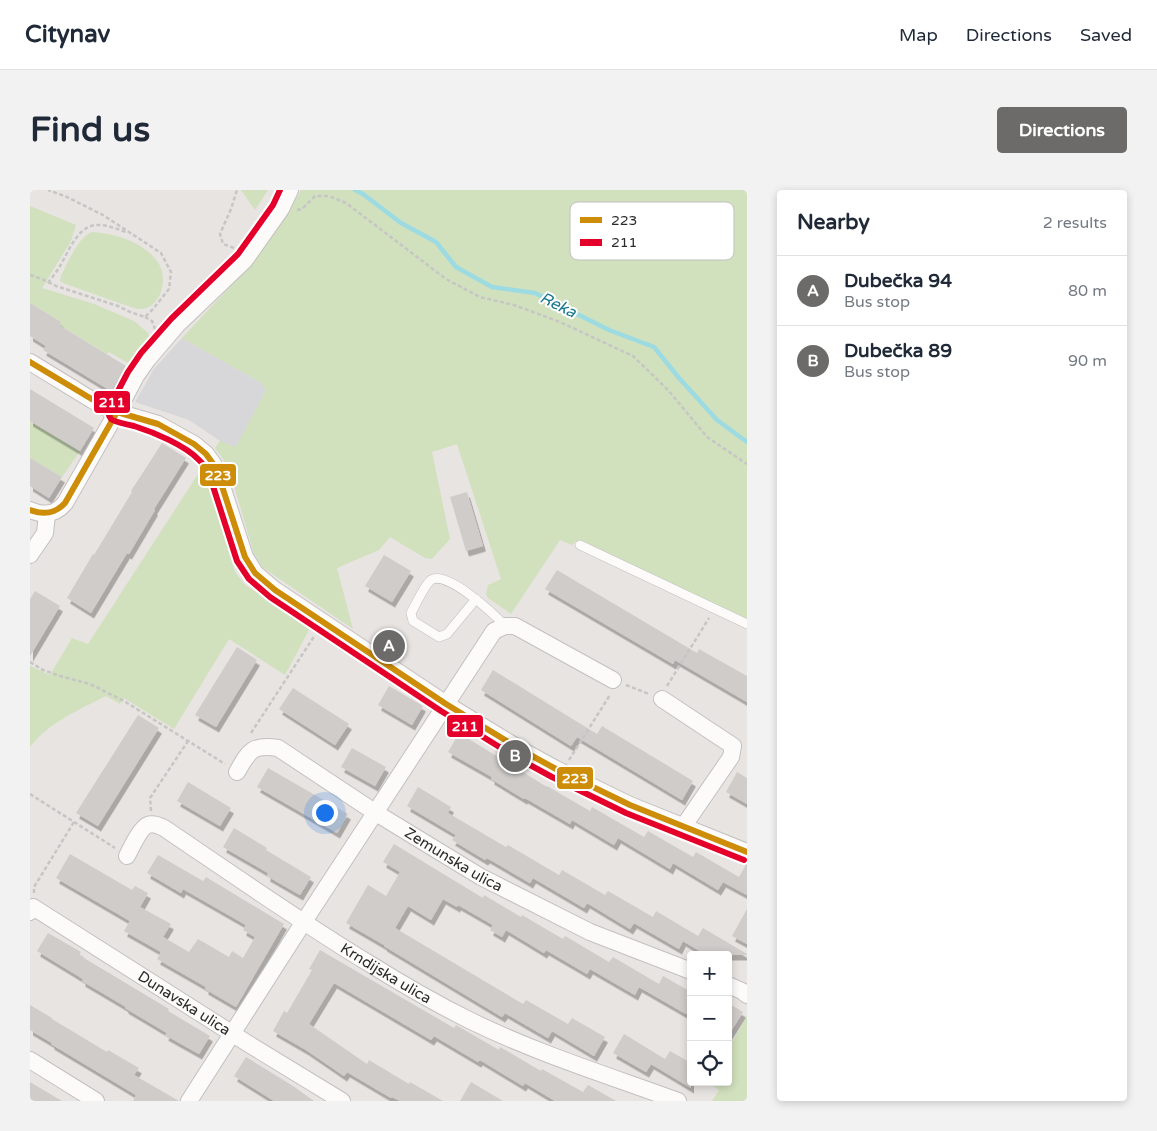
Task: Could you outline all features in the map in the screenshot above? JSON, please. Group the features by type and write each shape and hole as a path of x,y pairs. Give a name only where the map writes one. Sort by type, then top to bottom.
{"street":[{"path":"30,510 47,514 61,508 148,358 168,334 245,260 281,209 290,190"},
{"path":"30,362 110,410 158,424 194,444 206,454 214,465 219,477 245,557 255,573 275,590 446,704 523,751 561,772 630,805 747,852"},
{"path":"30,555 44,533 47,514"},
{"path":"189,1101 494,631 505,626 516,626 616,681"},
{"path":"661,698 733,746 731,757 683,827"},
{"path":"236,772 247,755 255,749 266,746"},
{"name":"Zemunska ulica","path":"266,746 278,748 376,813 490,882 590,932 687,969"},
{"path":"127,856 142,829 146,825 151,824"},
{"name":"Krndijska ulica","path":"151,824 164,828 303,923 410,988 490,1030 543,1052 678,1101"},
{"name":"Dunavska ulica","path":"32,909 342,1101"},
{"path":"732,987 747,995"},
{"path":"30,1060 96,1101"}],"lane":[{"path":"580,545 747,624"},
{"path":"476,599 447,634 439,637 413,621 411,614 429,581 436,578 444,579 476,599 489,609 505,626"}],"path":[{"path":"30,276 145,317 169,289 171,272 161,253 104,215 48,190"},
{"path":"237,190 220,234 223,244 249,255"},
{"path":"281,209 292,212 302,209 315,196 329,196 346,203 446,279 480,297 514,305 560,322 633,356 668,390 707,437 747,464"},
{"path":"48,282 58,269 76,237 88,227 97,224 129,233"},
{"path":"561,772 616,681 661,698 715,608"},
{"path":"266,746 249,737 324,622"},
{"path":"30,662 43,670 90,684 124,701 236,772"},
{"path":"151,824 150,798 188,741"},
{"path":"30,794 127,856"},
{"path":"32,909 34,887 75,822"}],"shaded area":[{"path":"182,338 260,382 266,390 236,448 220,441 189,420 135,402 154,369"}],"green space":[{"path":"241,190 268,190 255,210"},
{"path":"301,190 747,190 747,620 576,541 572,545 560,540 511,614 488,598 486,594 488,585 501,579 457,444 432,452 450,539 432,559 425,558 390,537 379,550 337,568 353,629 262,567 254,554 235,489 223,459 215,448 220,441 236,447 266,390 260,382 182,338 255,260 277,230"},
{"path":"30,206 76,225 71,241 42,288 94,304 134,321 148,333 151,341 135,367 109,352 107,354 59,325 61,322 30,303"},
{"path":"92,232 109,234 128,240 151,254 161,267 163,283 154,304 148,308 135,308 60,281 74,251 83,239"},
{"path":"30,421 80,451 62,477 30,458"},
{"path":"200,471 208,481 214,495 235,572 244,584 310,628 285,675 229,639 174,729 124,698 120,704 106,696 46,730 30,747 30,666 50,675 72,638 88,644"},
{"path":"747,1016 747,1101 712,1101 719,1090 713,1086 732,1086 732,1042"}],"building":[{"path":"30,303 61,322 59,325 126,366 111,391 43,350 46,346 30,336"},
{"path":"30,389 94,428 80,451 30,421"},
{"path":"162,443 186,458 129,554 127,553 91,613 67,598"},
{"path":"30,458 62,477 49,498 30,486"},
{"path":"467,492 483,546 466,551 450,497"},
{"path":"384,555 411,571 392,602 365,586"},
{"path":"557,570 697,653 699,649 747,676 747,702 675,660 673,664 545,589"},
{"path":"35,591 60,606 30,656 30,599"},
{"path":"237,647 257,660 216,727 195,715"},
{"path":"493,670 597,734 602,726 693,781 682,800 577,737 571,746 481,690"},
{"path":"389,686 423,706 412,725 378,705"},
{"path":"293,688 349,724 335,745 279,709"},
{"path":"138,715 159,728 98,826 76,813"},
{"path":"459,733 547,787 590,811 592,807 644,837 648,831 693,857 696,852 739,877 747,863 747,895 723,882 718,890 673,863 670,869 618,838 614,845 572,820 570,824 524,799 491,779 492,777 448,752"},
{"path":"352,748 386,767 375,786 341,767"},
{"path":"268,768 348,814 337,833 257,787"},
{"path":"737,772 747,778 747,804 726,792"},
{"path":"188,782 231,808 220,826 177,801"},
{"path":"418,787 451,807 448,813 559,875 562,870 605,895 608,891 653,917 656,911 698,936 703,928 747,955 732,955 732,951 699,951 683,941 679,949 634,923 630,929 587,903 584,908 533,878 530,883 487,858 485,860 452,840 456,835 407,806"},
{"path":"234,828 311,877 300,895 267,876 268,873 223,847"},
{"path":"394,844 483,898 484,895 563,939 565,936 609,962 613,957 659,984 663,976 687,990 687,1012 686,1014 639,987 635,995 590,969 587,974 546,950 544,953 506,930 502,937 490,930 493,925 458,905 457,907 443,899 431,920 408,906 395,928 523,1004 526,1000 568,1024 572,1018 605,1037 594,1056 552,1031 548,1038 505,1013 502,1017 346,923 368,885 386,896 400,872 383,862"},
{"path":"70,854 132,890 135,886 148,893 140,907 171,924 163,937 189,952 198,939 229,957 232,951 243,958 255,937 243,930 246,925 183,889 181,893 147,873 158,855 203,881 206,877 284,924 236,1007 205,989 206,987 157,959 161,952 124,931 130,921 56,878"},
{"path":"747,909 747,944 732,936"},
{"path":"48,933 81,952 79,955 210,1036 199,1054 165,1035 167,1033 37,951"},
{"path":"320,950 454,1028 456,1025 499,1050 500,1047 541,1071 542,1069 583,1092 588,1085 616,1101 555,1101 525,1083 523,1086 480,1060 478,1062 434,1036 431,1040 334,983 309,1024 367,1064 369,1060 409,1084 410,1082 443,1101 400,1101 391,1098 347,1072 344,1076 306,1050 273,1031 284,1011 287,1013 312,970 309,969"},
{"path":"30,1005 107,1052 108,1050 139,1068 134,1075 179,1101 133,1101 136,1095 30,1030"},
{"path":"732,1005 743,1012 732,1030"},
{"path":"624,1034 665,1059 670,1051 687,1061 687,1086 651,1064 646,1072 613,1053"},
{"path":"246,1057 314,1101 274,1101 234,1076"},
{"path":"30,1082 62,1101 30,1101"},
{"path":"471,1082 503,1101 460,1101"}],"waterway":[{"name":"Reka","path":"355,190 401,223 436,242 456,267 492,287 535,293 609,330 654,347 717,420 747,442"}],"transit line":[{"name":"211","path":"280,190 273,205 238,254 171,319 141,353 128,372 109,408 108,413 111,419 168,440 186,449 201,462 211,480 237,561 249,579 270,597 441,711 519,759 626,813 744,860"},
{"name":"223","path":"30,362 110,410 158,424 194,444 206,454 214,465 219,477 245,557 255,573 275,590 446,704 523,751 630,805 747,852"},
{"name":"223","path":"30,510 40,513 49,512 61,507 65,503 117,412"}],"place":[{"name":"Dubečka 94","path":"389,646"},
{"name":"Dubečka 89","path":"515,756"}]}
